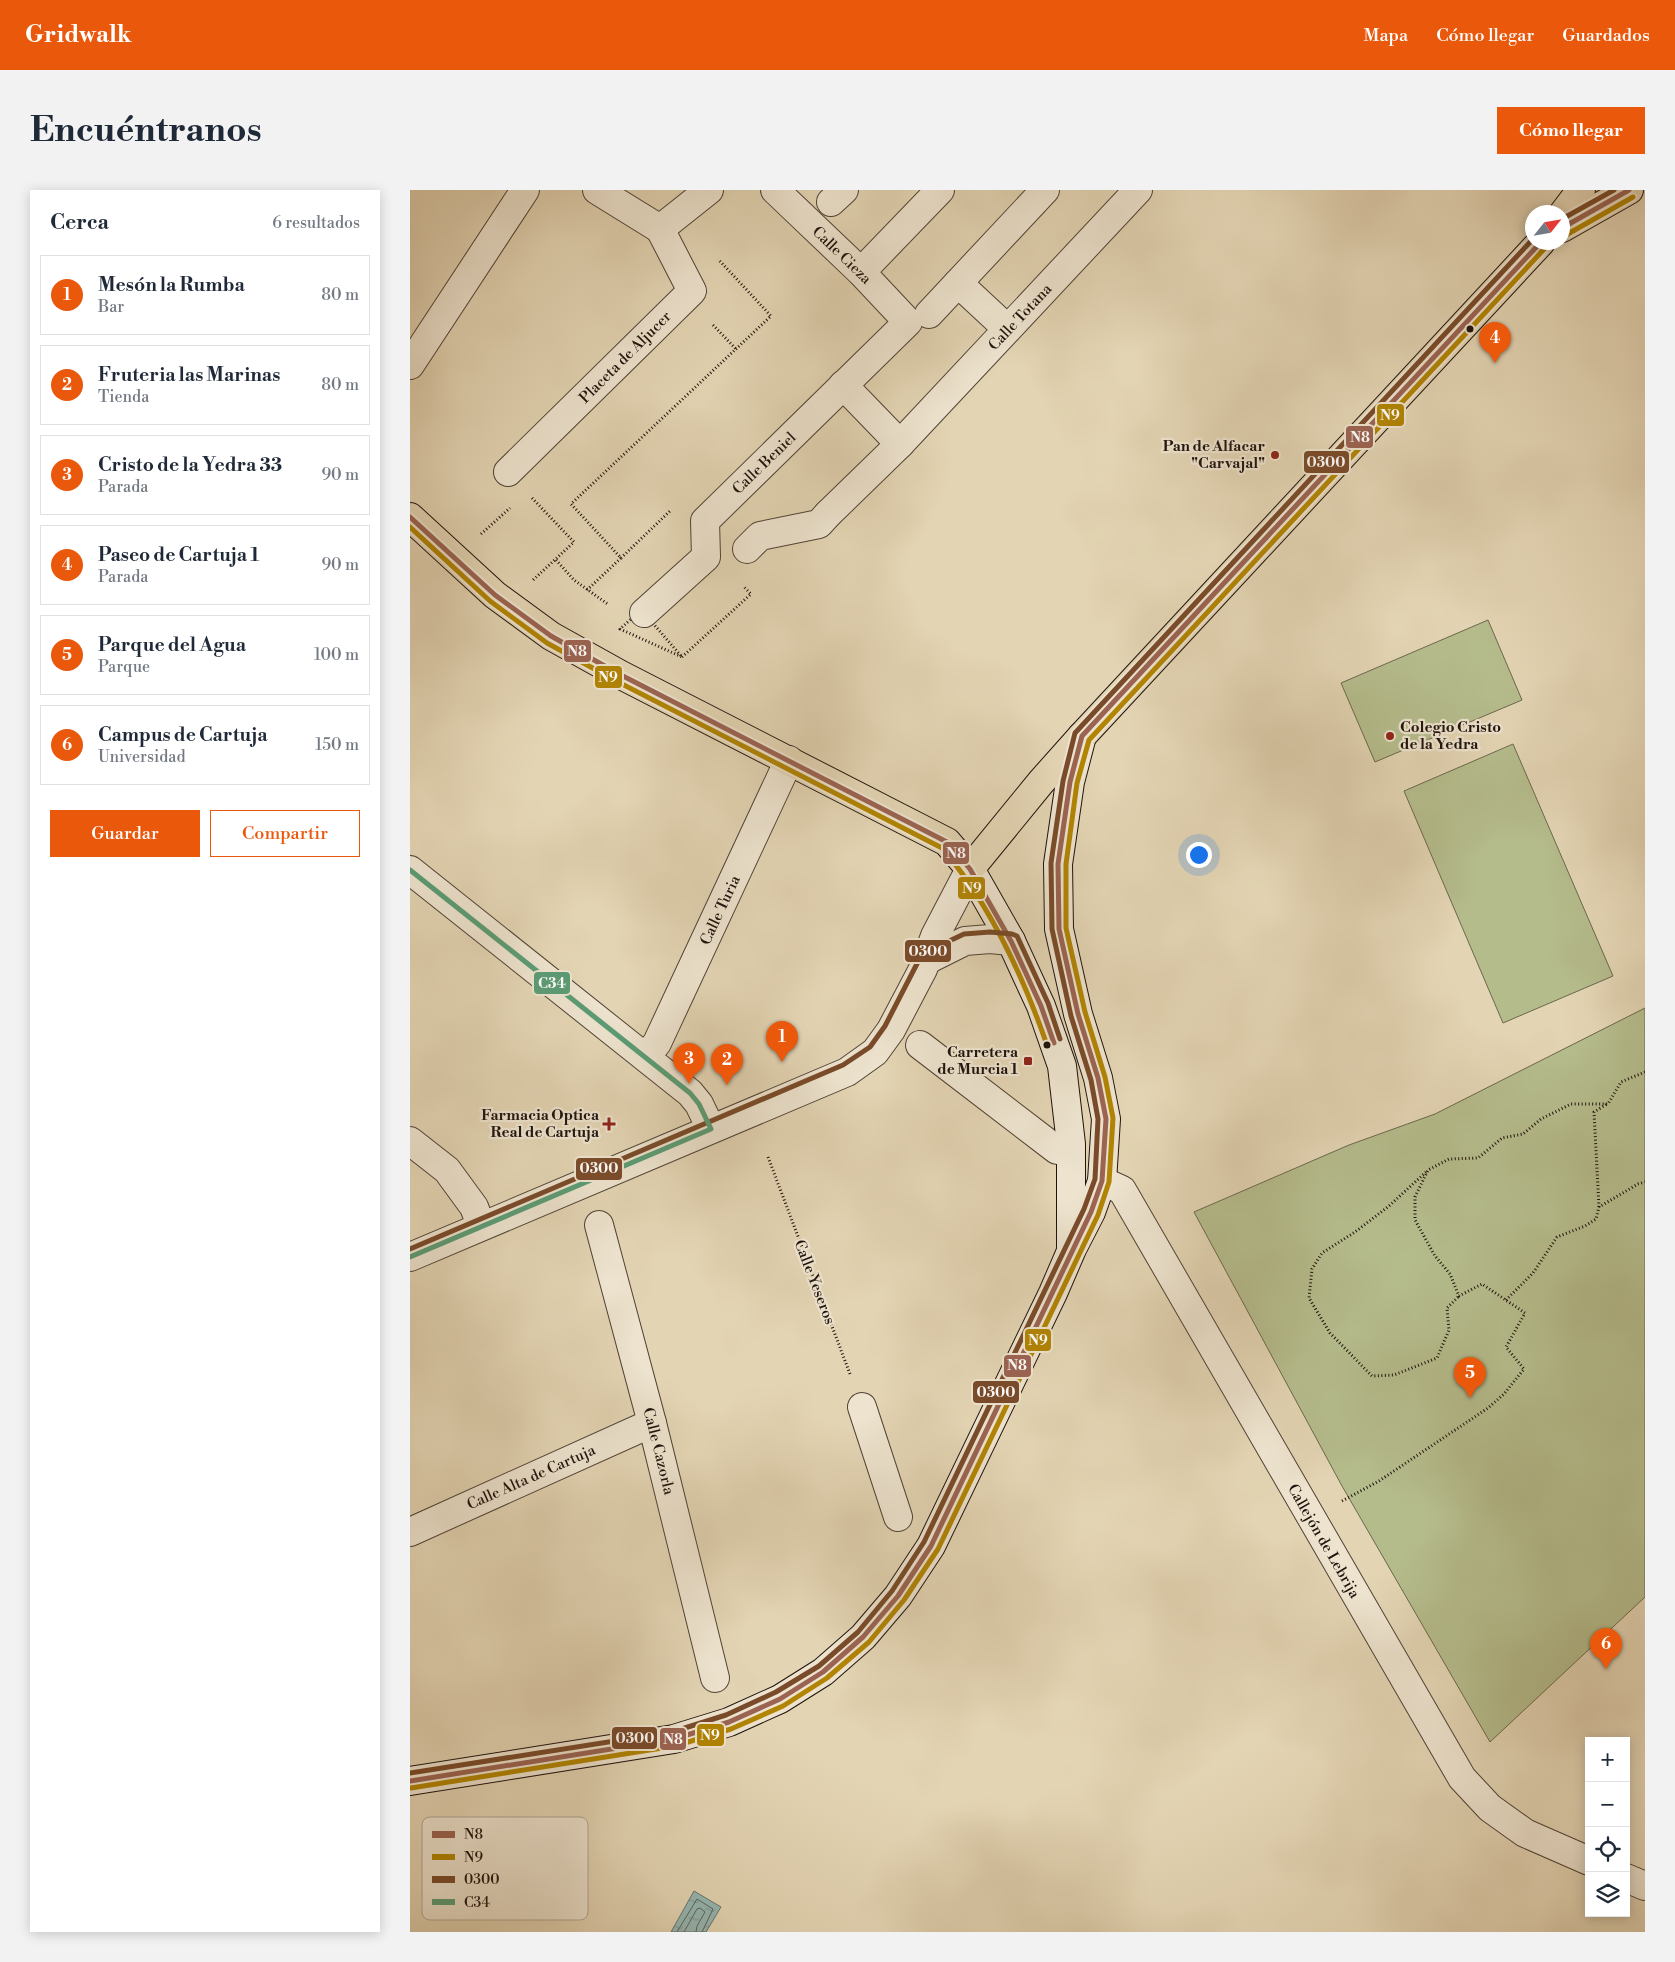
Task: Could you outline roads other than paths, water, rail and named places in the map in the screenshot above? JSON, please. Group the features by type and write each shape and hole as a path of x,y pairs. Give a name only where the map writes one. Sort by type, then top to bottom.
{"main road":[{"path":"1570,205 1581,190"},
{"path":"1570,223 1629,190"},
{"path":"410,517 495,595 551,636 621,675 947,842 970,869 1041,782 1082,736 1534,250"}],"street":[{"path":"410,365 525,190"},
{"path":"597,190 660,229 709,190"},
{"name":"Calle Cieza","path":"775,190 861,272 919,318"},
{"path":"861,272 940,190"},
{"name":"Calle Beniel","path":"633,616 706,557 705,521 843,385 958,283 1044,190"},
{"name":"Calle Totana","path":"747,549 760,536 819,524 900,444 1138,190"},
{"name":"Placeta de Aljucer","path":"508,472 692,291 660,229"},
{"path":"958,283 1002,322"},
{"path":"843,385 900,444"},
{"path":"410,1781 674,1739 729,1722 780,1699 824,1672 862,1637 898,1596 931,1546 1053,1293 1072,1248 1091,1212 1102,1181 1106,1119 1098,1078 1082,1030 1059,929 1058,864 1070,782 1082,736"},
{"name":"Calle Turia","path":"646,1057 657,1043 789,760"},
{"path":"970,869 1011,941 1041,1006 1062,1066 1071,1144 1072,1248"},
{"path":"410,1257 847,1072 875,1052 891,1030 927,960 935,936 970,869"},
{"path":"410,870 690,1093 700,1104 711,1129"},
{"path":"927,960 965,941 990,939 1011,941"},
{"path":"920,1045 1057,1150"},
{"path":"1062,1066 1080,1089 1102,1181"},
{"path":"410,1141 448,1170 474,1207 482,1225"},
{"name":"Callejón de Lebrija","path":"1102,1181 1122,1190 1462,1778 1490,1808 1525,1832 1585,1859"},
{"name":"Calle Cazorla","path":"599,1225 652,1423 715,1678"},
{"path":"862,1407 898,1517"},
{"name":"Calle Alta de Cartuja","path":"410,1532 652,1423"},
{"path":"1630,1880 1645,1886"}],"water":[{"path":"694,1891 721,1907 706,1932 671,1932"}],"place":[{"name":"Paseo de Cartuja 1","path":"1495,363"},
{"name":"Pan de Alfacar \"Carvajal\"","path":"1275,455"},
{"name":"Colegio Cristo de la Yedra","path":"1390,736"},
{"name":"Carretera de Murcia 1","path":"1028,1061"},
{"name":"Mesón la Rumba","path":"782,1062"},
{"name":"Cristo de la Yedra 33","path":"689,1084"},
{"name":"Fruteria las Marinas","path":"727,1085"},
{"name":"Farmacia Optica Real de Cartuja","path":"609,1124"},
{"name":"Parque del Agua","path":"1470,1398"},
{"name":"Campus de Cartuja","path":"1606,1669"}]}
